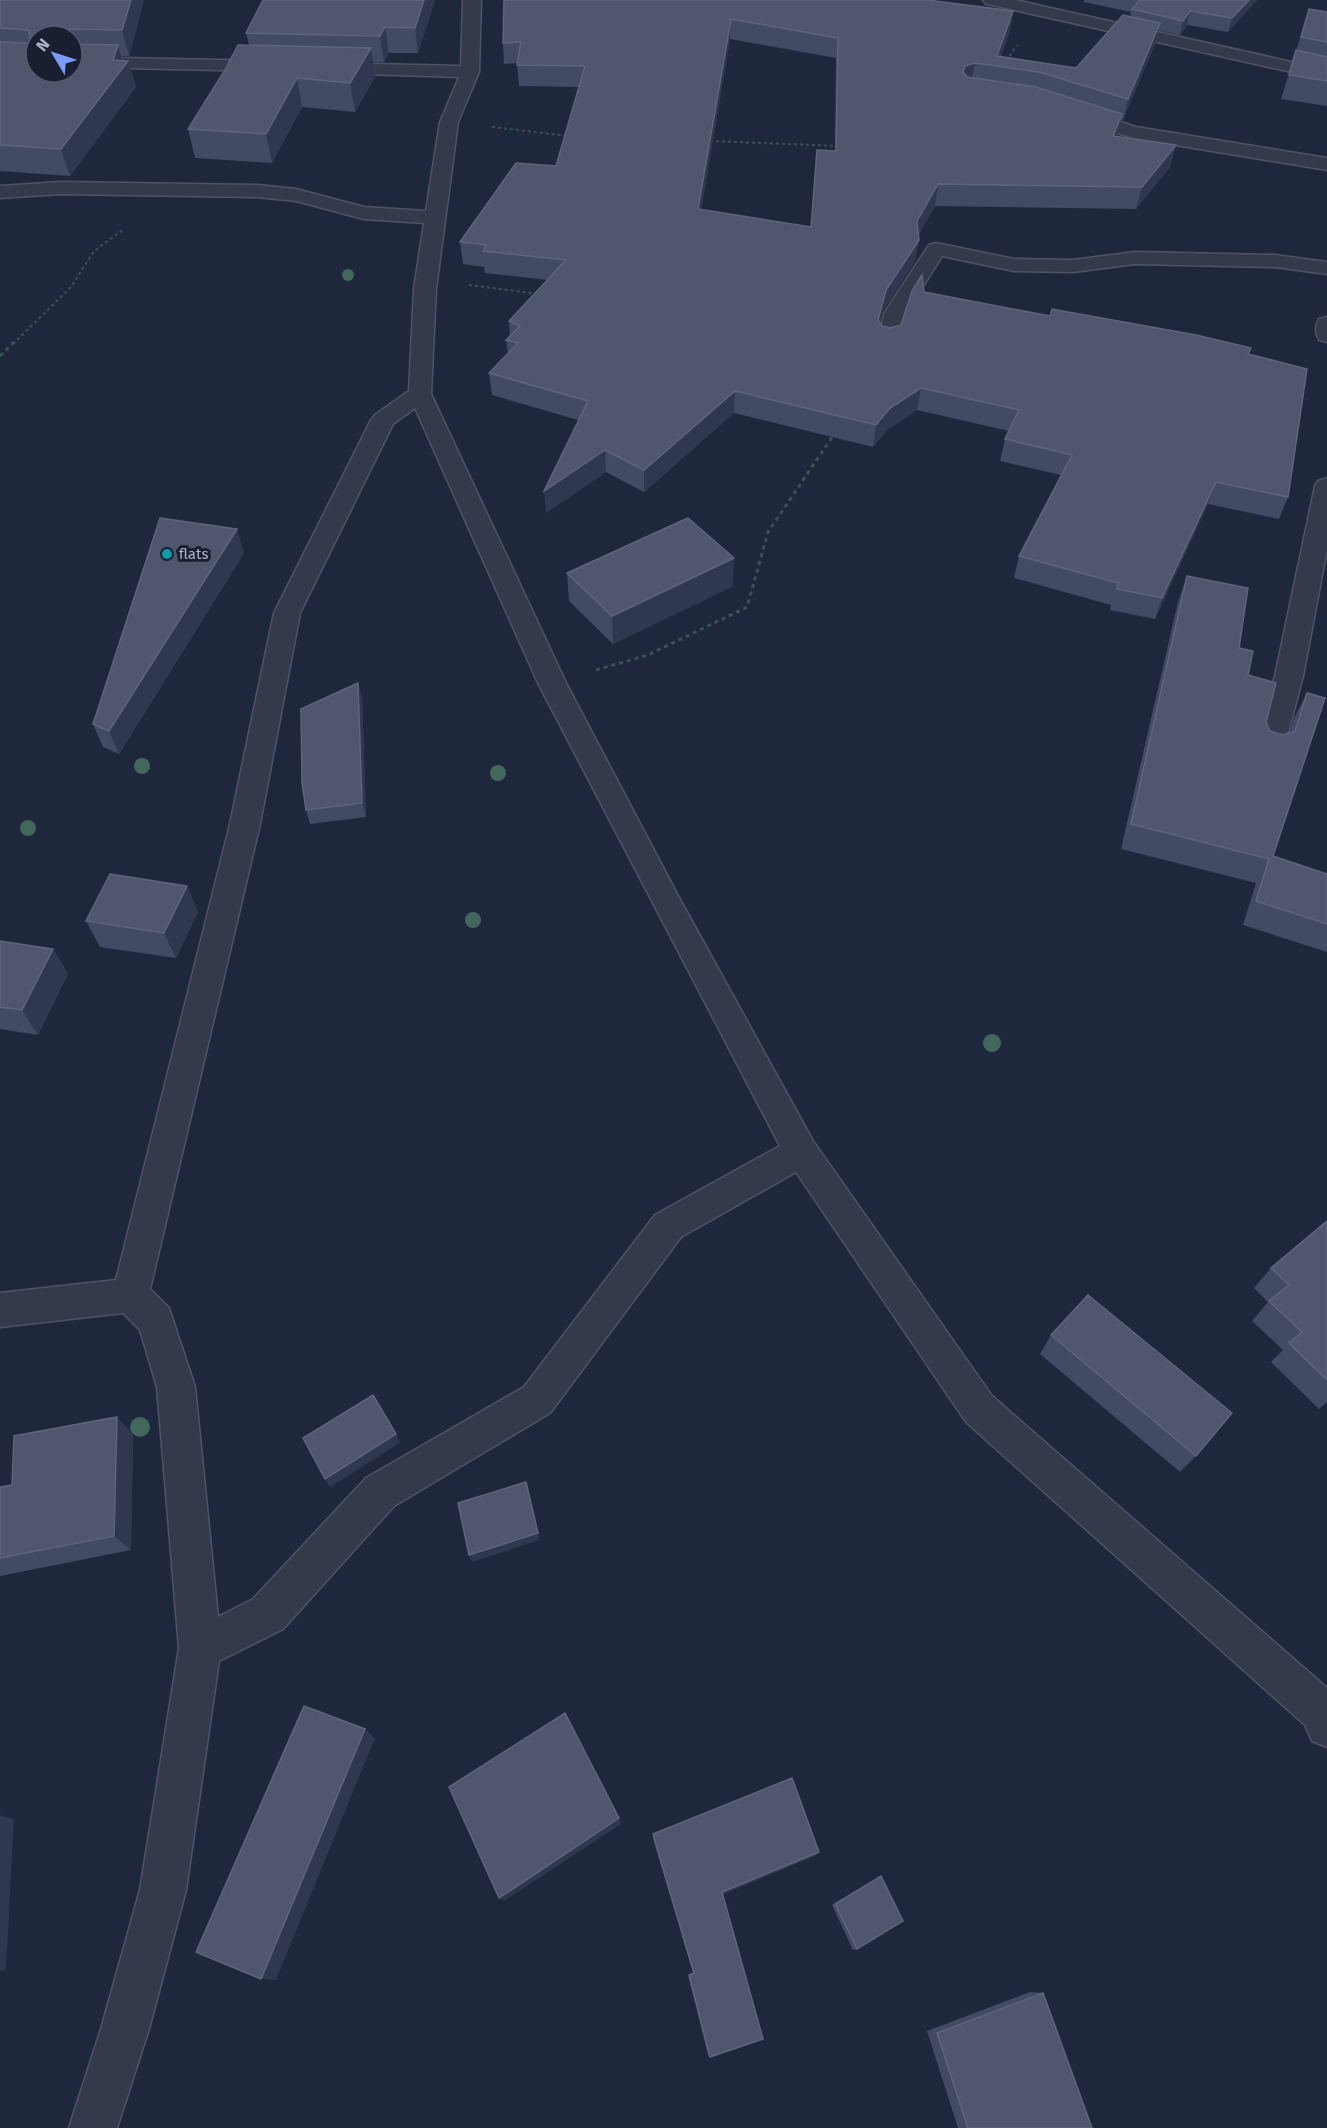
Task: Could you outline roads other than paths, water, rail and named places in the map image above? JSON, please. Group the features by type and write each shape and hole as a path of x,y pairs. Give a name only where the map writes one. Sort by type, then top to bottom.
{"street":[{"path":"472,0 470,72 449,122 435,217 427,278 420,394 552,683 665,900 801,1152 979,1408 1327,1717"},
{"path":"992,0 1327,75"},
{"path":"84,62 470,72"},
{"path":"1061,109 1133,132 1327,164"},
{"path":"0,192 55,189 224,190 287,194 318,200 352,211 435,217"},
{"path":"888,341 896,312 936,249 1014,265 1073,266 1135,258 1275,261 1327,268"},
{"path":"1327,324 1327,335"},
{"path":"130,1295 245,824 287,613 383,420 420,394"},
{"path":"1270,748 1289,676 1327,486"},
{"path":"200,1648 268,1614 380,1492 537,1400 668,1226 801,1152"},
{"path":"0,1310 130,1295"},
{"path":"93,2128 125,2029 163,1890 200,1648 176,1387 156,1320 130,1295"}],"place":[{"name":"flats","path":"167,554"}]}
